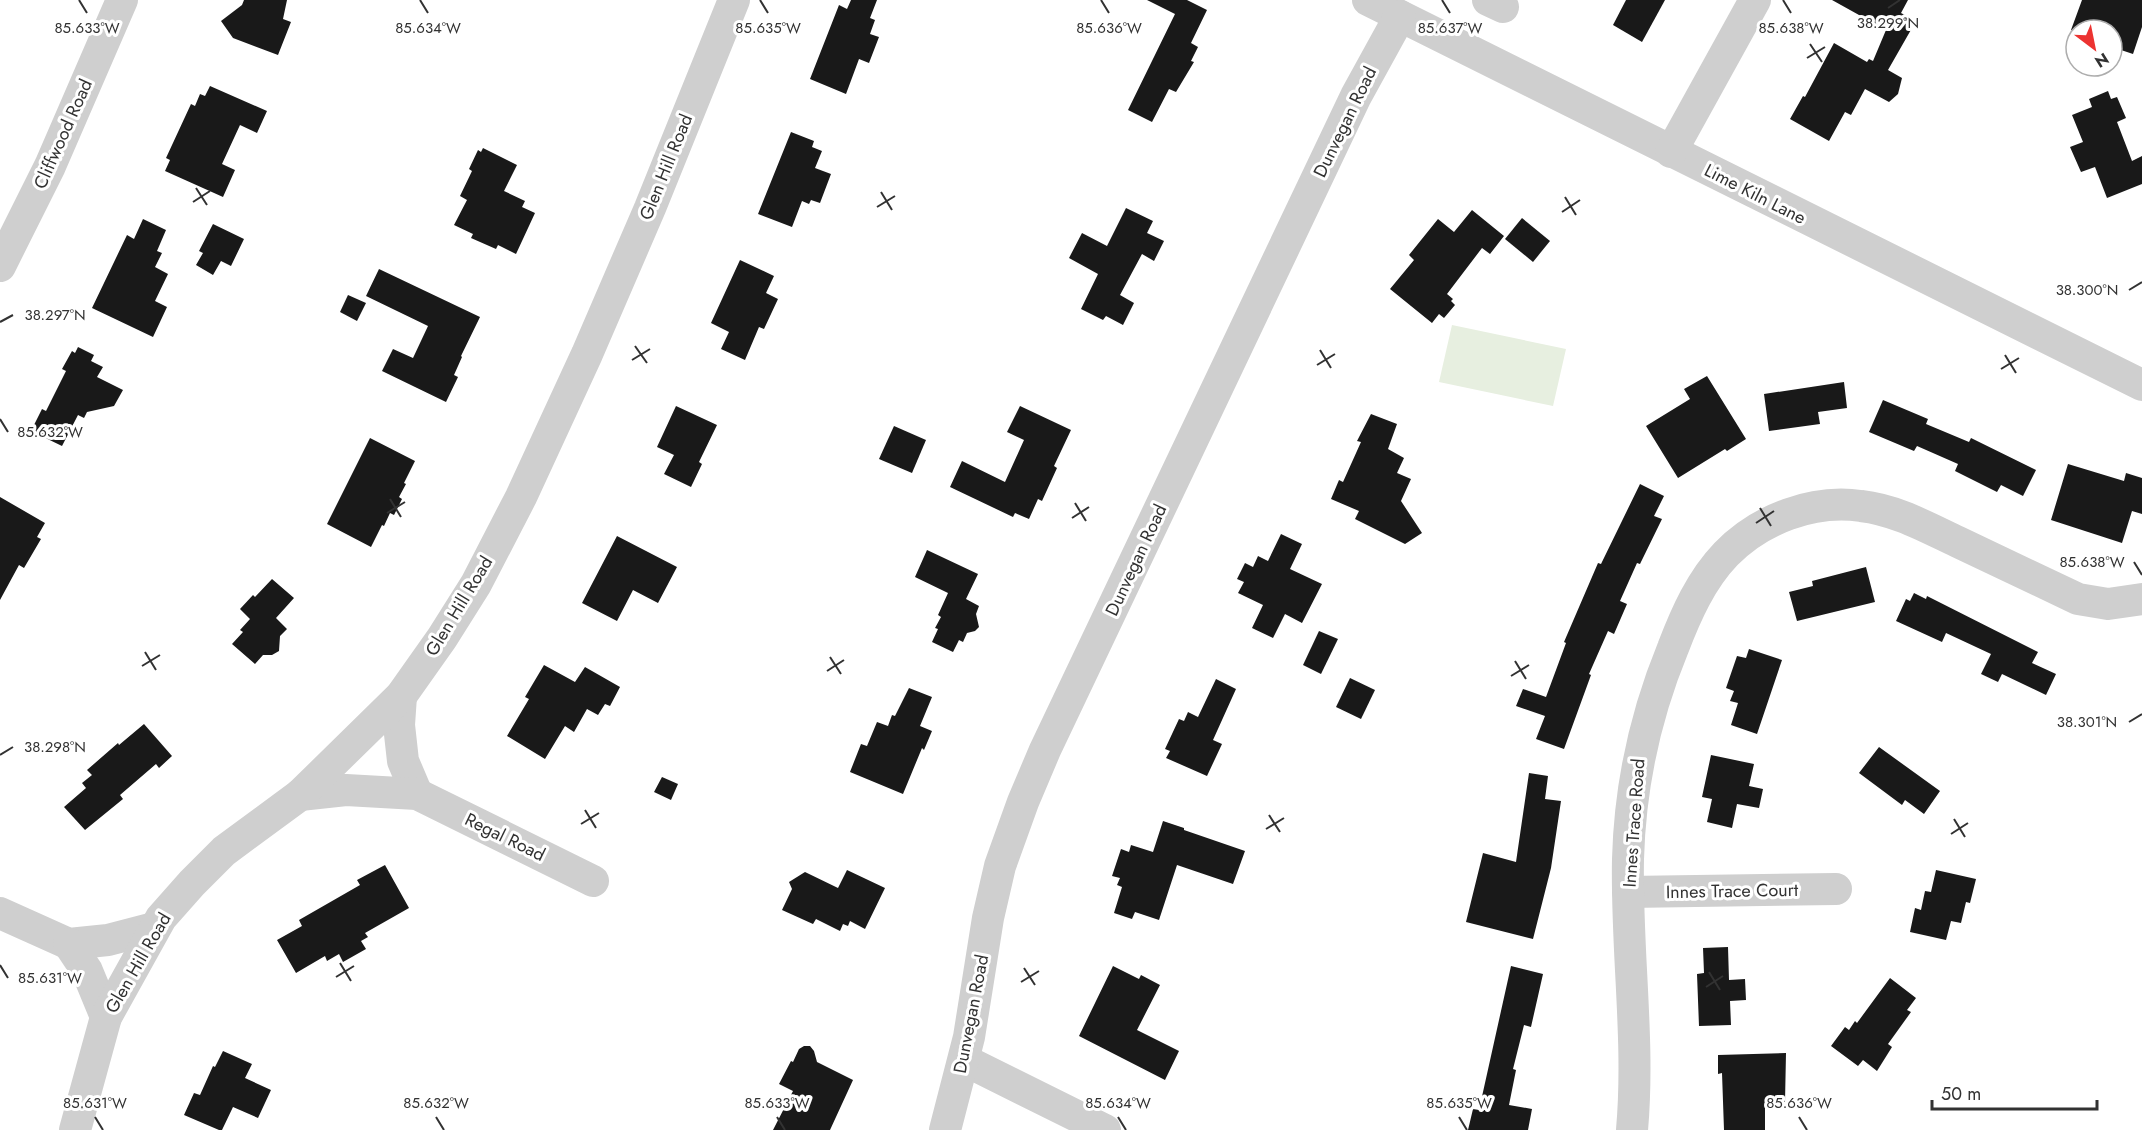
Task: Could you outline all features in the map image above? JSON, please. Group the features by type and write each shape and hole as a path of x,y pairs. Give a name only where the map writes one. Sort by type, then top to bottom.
{"street":[{"name":"Cliffwood Road","path":"0,266 50,166 122,0"},
{"name":"Glen Hill Road","path":"75,1130 106,1017 154,928 192,883 224,851 300,795 401,696 476,584 521,497 587,354 650,208 734,0"},
{"name":"Lime Kiln Lane","path":"1368,0 2142,385"},
{"path":"1671,152 1755,0"},
{"name":"Dunvegan Road","path":"945,1130 964,1060 988,918 1000,866 1023,802 1356,96 1400,16"},
{"name":"Innes Trace Road","path":"1632,1130 1635,1068 1628,892 1630,825 1639,753 1656,689 1686,615 1702,586 1726,555 1759,528 1775,519 1805,509 1842,504 1871,507 1900,515 2078,599 2108,604 2142,599"},
{"path":"401,696 399,725 403,760 417,794"},
{"name":"Regal Road","path":"300,795 346,790 417,794 593,881"},
{"name":"Innes Trace Court","path":"1628,892 1836,889"},
{"path":"0,913 69,944 108,940 154,928"},
{"path":"69,944 87,971 106,1017"},
{"path":"964,1060 1105,1130"}],"green space":[{"path":"1452,325 1566,349 1553,406 1439,382"}],"building":[{"path":"244,0 287,0 283,19 291,22 278,55 233,38 221,21 242,5"},
{"path":"851,0 877,0 870,18 875,20 870,34 879,37 869,63 859,59 846,94 810,79 839,5 847,9"},
{"path":"1147,0 1187,0 1207,10 1191,43 1198,47 1191,61 1194,62 1176,92 1169,89 1152,122 1128,110 1175,14"},
{"path":"1626,0 1665,0 1642,42 1613,25"},
{"path":"1832,0 1908,0 1901,13 1916,21 1888,70 1902,78 1898,94 1889,102 1865,89 1851,115 1845,112 1829,141 1790,119 1803,96 1805,97 1834,43 1867,62 1869,59 1873,61 1886,30"},
{"path":"2082,0 2142,0 2142,27 2133,54 2124,51 2124,18 2075,18"},
{"path":"210,86 267,111 257,133 240,125 222,164 235,170 223,197 165,171 170,160 166,158 191,104 195,106 200,94 205,96"},
{"path":"2108,91 2111,99 2117,97 2126,118 2117,122 2132,161 2142,156 2142,184 2107,198 2095,167 2081,172 2070,147 2083,142 2072,115 2092,107 2089,99"},
{"path":"791,132 814,141 812,147 822,151 815,168 831,174 820,203 811,200 809,204 802,201 792,227 758,214"},
{"path":"483,148 517,165 504,191 525,201 522,207 535,213 516,254 498,245 496,249 471,238 473,234 454,225 467,200 460,196 472,171 469,169 478,150 481,152"},
{"path":"1126,208 1153,221 1147,233 1164,241 1154,261 1142,254 1120,295 1134,303 1123,325 1106,316 1103,320 1081,309 1098,274 1069,258 1082,233 1107,246"},
{"path":"1472,210 1504,236 1490,254 1482,248 1447,294 1453,299 1451,301 1455,305 1444,318 1439,314 1432,323 1390,289 1414,260 1409,255 1438,219 1454,232"},
{"path":"1522,218 1550,241 1533,262 1505,239"},
{"path":"143,219 166,230 157,251 162,253 155,267 168,274 155,301 167,307 153,337 92,308 127,235 134,239"},
{"path":"213,224 244,239 231,266 221,261 213,275 196,265 203,253 199,251"},
{"path":"740,260 774,276 766,293 778,299 764,329 759,327 745,360 721,349 729,332 711,323"},
{"path":"379,269 480,317 461,356 454,375 458,377 446,402 382,371 393,349 413,358 428,326 366,296"},
{"path":"348,295 366,303 357,321 340,312"},
{"path":"78,347 94,355 91,361 103,367 97,377 123,390 114,406 87,412 84,418 78,415 62,446 31,431 42,409 46,411 66,371 62,369 72,351 75,353"},
{"path":"1707,376 1746,439 1678,478 1646,426 1690,399 1684,389"},
{"path":"1844,382 1847,408 1818,412 1820,424 1769,431 1764,394"},
{"path":"1883,400 1928,419 1926,424 1969,442 1971,438 2036,470 2023,496 2001,485 1997,492 1955,471 1958,464 1917,446 1914,451 1869,432"},
{"path":"676,406 717,425 699,462 702,464 691,487 664,474 674,455 657,447"},
{"path":"1020,406 1071,430 1054,466 1057,468 1042,501 1038,499 1029,519 1015,513 1013,517 950,487 962,461 1005,482 1024,440 1007,432"},
{"path":"1371,414 1397,424 1388,449 1404,458 1397,473 1411,479 1401,501 1422,533 1405,544 1355,519 1359,511 1331,499 1339,480 1343,482 1361,442 1357,441"},
{"path":"894,426 926,440 912,473 879,459"},
{"path":"370,438 415,461 404,483 406,484 399,497 402,499 394,515 390,513 371,547 327,524"},
{"path":"2068,464 2124,481 2126,473 2142,478 2142,514 2132,511 2122,543 2051,520"},
{"path":"1640,484 1664,496 1654,516 1662,519 1640,564 1637,563 1620,601 1627,604 1614,634 1608,631 1589,674 1591,675 1564,749 1536,739 1545,716 1516,706 1523,689 1546,697 1566,643 1564,642 1598,563 1601,564"},
{"path":"0,497 45,523 37,537 41,539 24,568 19,565 0,600"},
{"path":"1281,534 1302,544 1290,569 1322,584 1302,623 1285,614 1273,638 1252,628 1263,605 1238,593 1244,582 1237,579 1245,563 1253,567 1258,556 1268,561"},
{"path":"617,536 677,567 658,603 633,590 617,621 582,603"},
{"path":"927,550 978,574 966,599 979,606 976,614 979,627 967,633 963,642 959,640 953,652 932,642 938,629 935,628 941,617 938,615 948,593 915,577"},
{"path":"1866,567 1875,602 1797,621 1789,592 1813,586 1812,581"},
{"path":"272,579 294,598 276,618 287,629 280,636 279,651 272,655 263,655 255,664 232,644 243,632 240,630 250,619 240,609"},
{"path":"1914,593 1926,599 1927,596 2038,652 2032,663 2056,674 2046,695 2002,674 1998,682 1981,674 1991,654 1946,633 1942,642 1896,621 1906,599 1910,601"},
{"path":"1319,631 1338,639 1321,674 1303,665"},
{"path":"1749,649 1782,660 1757,734 1731,725 1738,703 1730,701 1734,691 1726,688 1737,656 1746,658"},
{"path":"544,665 575,682 585,667 620,687 610,706 605,704 598,715 587,709 574,732 565,726 545,759 507,736 529,699 525,697"},
{"path":"1350,678 1375,690 1361,719 1336,707"},
{"path":"1216,679 1236,689 1213,740 1222,744 1207,776 1166,758 1170,751 1165,749 1179,719 1184,721 1188,712 1198,717"},
{"path":"909,688 932,697 920,726 932,731 924,750 922,748 903,794 850,772 861,744 867,746 877,722 888,726 892,715 895,716"},
{"path":"144,724 172,756 159,768 156,764 120,795 123,799 85,830 64,807 86,788 82,783 92,775 87,770"},
{"path":"1879,747 1940,791 1924,814 1905,800 1902,805 1859,773"},
{"path":"1711,755 1754,764 1749,786 1763,789 1759,808 1737,804 1732,828 1707,822 1712,799 1702,797"},
{"path":"1529,773 1548,776 1545,799 1561,801 1551,868 1533,939 1466,922 1483,853 1516,862"},
{"path":"662,777 678,784 671,800 654,792"},
{"path":"1163,821 1245,851 1233,884 1177,865 1159,920 1135,912 1132,919 1114,913 1122,887 1117,885 1120,878 1112,876 1121,849 1129,852 1131,845 1153,852"},
{"path":"385,865 409,908 365,933 368,937 361,941 366,949 343,962 339,954 327,961 325,956 296,973 277,940 302,926 299,920 360,885 357,880"},
{"path":"847,870 885,888 865,929 850,921 848,926 843,924 840,931 816,919 813,924 782,910 792,889 789,882 805,872 838,888"},
{"path":"1936,870 1976,879 1970,903 1966,902 1961,923 1951,921 1946,940 1910,932 1915,908 1921,910 1925,891 1931,892"},
{"path":"1728,947 1729,980 1745,979 1746,1000 1730,1001 1731,1025 1699,1026 1697,974 1704,973 1703,948"},
{"path":"1113,966 1139,979 1141,975 1160,985 1137,1030 1179,1051 1165,1080 1079,1036"},
{"path":"1511,966 1543,974 1531,1027 1524,1025 1513,1069 1516,1070 1509,1105 1532,1109 1528,1130 1468,1130 1473,1109 1479,1110"},
{"path":"1890,978 1916,998 1907,1010 1911,1012 1888,1044 1892,1047 1877,1071 1863,1060 1858,1066 1831,1046 1845,1027 1849,1030 1855,1021 1857,1023"},
{"path":"810,1046 817,1062 853,1080 830,1130 773,1130 793,1091 779,1084 791,1061 793,1062 799,1049"},
{"path":"223,1051 252,1064 245,1078 271,1090 258,1118 233,1107 222,1130 219,1130 184,1115 194,1093 200,1095 213,1066 215,1067"},
{"path":"1786,1053 1785,1102 1765,1103 1765,1130 1724,1130 1722,1073 1718,1074 1718,1055"}]}
